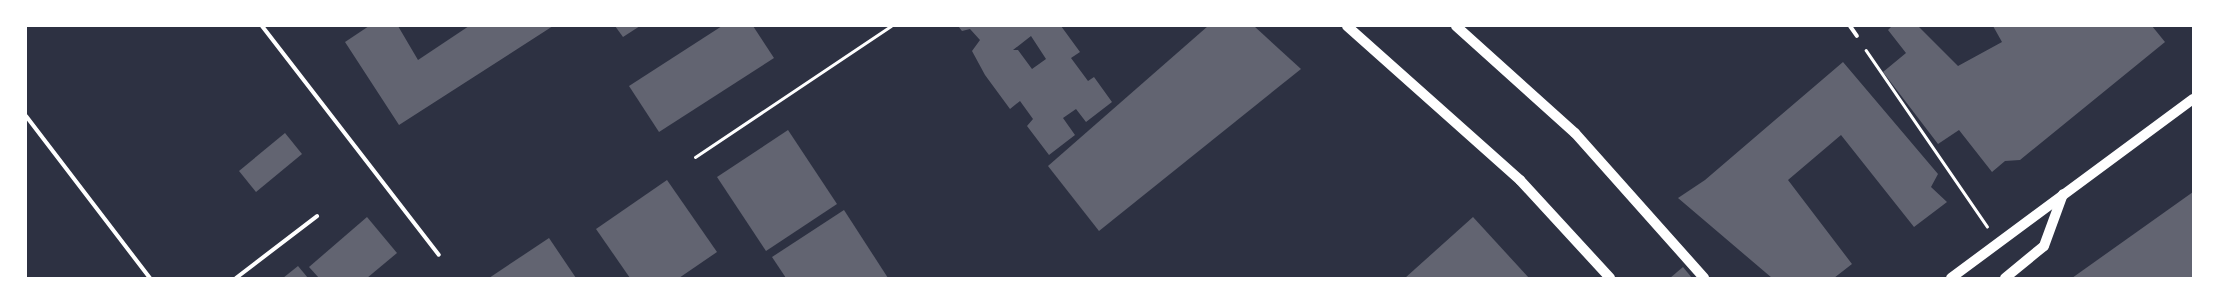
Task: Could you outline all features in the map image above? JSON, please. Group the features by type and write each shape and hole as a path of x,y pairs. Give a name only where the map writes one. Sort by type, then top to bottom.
{"main road":[{"path":"1348,26 1520,180 1610,278"},
{"path":"1456,26 1575,133 1704,278"},
{"path":"1951,278 2193,99"},
{"path":"2005,278 2044,246 2063,194"}],"street":[{"path":"262,26 439,255"},
{"path":"1850,26 1857,36"},
{"path":"26,116 150,278"},
{"path":"236,278 316,216"}],"lane":[{"path":"695,157 891,26"}],"path":[{"path":"1857,36 1999,242"}],"building":[{"path":"369,26 398,26 418,60 469,26 553,26 399,125 345,42"},
{"path":"615,26 640,26 623,37"},
{"path":"722,26 753,26 774,58 659,132 629,86"},
{"path":"958,26 1061,26 1080,52 1071,58 1088,81 1094,77 1112,102 1086,122 1076,109 1063,118 1075,135 1049,155 1027,126 1033,119 1020,101 1010,109 985,75 972,51 980,40 970,29 962,31","holes":["1031,36 1046,59 1032,69 1018,50 1013,50"]},
{"path":"1208,26 1254,26 1301,69 1099,231 1048,166"},
{"path":"1892,26 1918,26 1958,66 2002,42 1993,26 2152,26 2165,42 2020,160 2005,161 1992,172 1959,130 1938,144 1883,72 1906,53 1888,30"},
{"path":"1843,62 1938,174 1931,187 1947,202 1914,227 1841,135 1788,180 1852,264 1834,278 1772,278 1678,198 1705,180"},
{"path":"788,130 837,204 766,251 717,177"},
{"path":"285,133 302,154 256,192 239,171"},
{"path":"667,180 717,252 679,278 630,278 596,229"},
{"path":"2193,192 2193,278 2072,278"},
{"path":"844,210 888,278 786,278 772,257"},
{"path":"367,217 397,253 367,278 319,278 309,267"},
{"path":"1473,217 1529,278 1405,278"},
{"path":"549,238 576,278 489,278"},
{"path":"298,266 308,278 283,278"},
{"path":"1683,267 1692,278 1670,278"}]}
